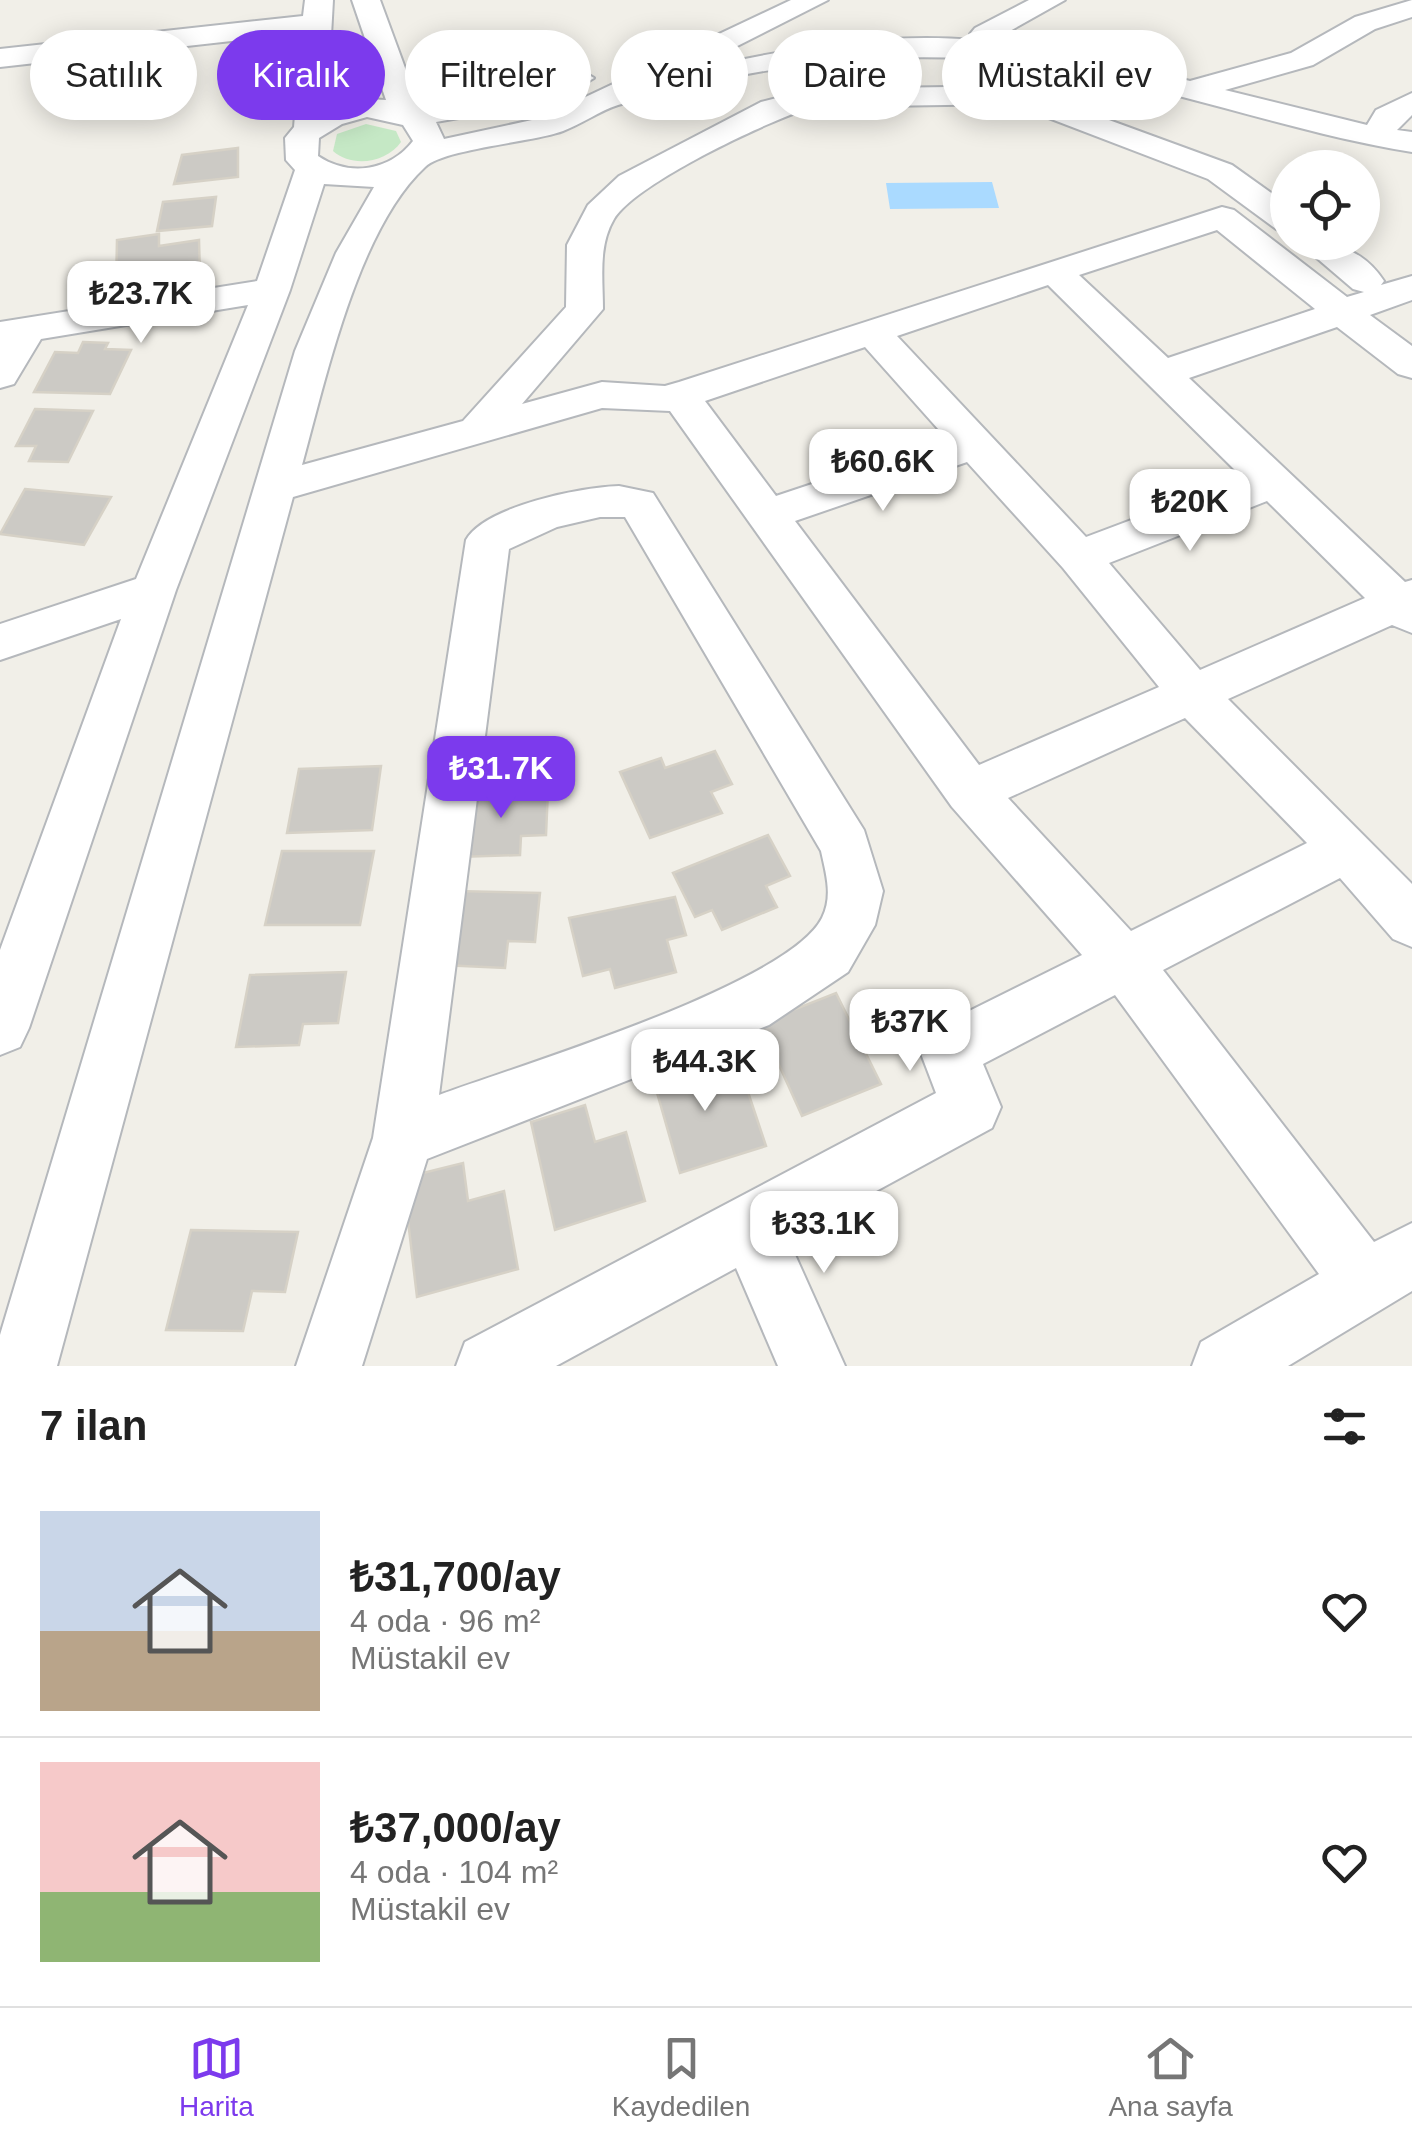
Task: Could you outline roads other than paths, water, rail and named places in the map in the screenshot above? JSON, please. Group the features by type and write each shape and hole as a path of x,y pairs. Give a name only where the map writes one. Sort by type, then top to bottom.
{"street":[{"path":"24,1366 314,351 356,243 413,137 366,0"},
{"path":"993,30 1051,0"},
{"path":"311,148 328,175 370,177 413,137 544,94 742,4"},
{"path":"719,30 720,21 742,4"},
{"path":"1191,90 1302,59 1365,23 1412,7"},
{"path":"748,36 814,10 865,30"},
{"path":"0,58 318,11 311,148 272,290 154,590 0,1028"},
{"path":"922,47 1036,56 1191,90 1252,110 1412,142"},
{"path":"750,68 768,65"},
{"path":"477,430 584,309 586,245 600,212 631,183 772,109 812,98 1016,95 1220,172 1270,209"},
{"path":"311,148 336,115 367,108 413,137 551,125 611,100"},
{"path":"1378,138 1387,118 1412,102"},
{"path":"276,486 602,396 679,396 1222,218 1412,365"},
{"path":"1339,260 1366,280"},
{"path":"970,792 1407,605 1159,375 1054,271"},
{"path":"1159,375 1412,287"},
{"path":"0,375 14,333 272,290"},
{"path":"872,332 1079,557 1193,694 1347,849 1412,922"},
{"path":"679,396 970,792 1122,960 1388,1268 1225,1366"},
{"path":"767,516 975,444"},
{"path":"1079,557 1274,482"},
{"path":"329,1366 403,1138 488,540 585,503 617,499 638,504 846,846 856,890 848,925 829,954 748,1006 403,1138"},
{"path":"0,642 154,590"},
{"path":"489,1366 971,1107 949,1051 1347,849"},
{"path":"749,1224 812,1366"}],"water":[{"path":"992,182 999,208 890,209 886,183"}]}
